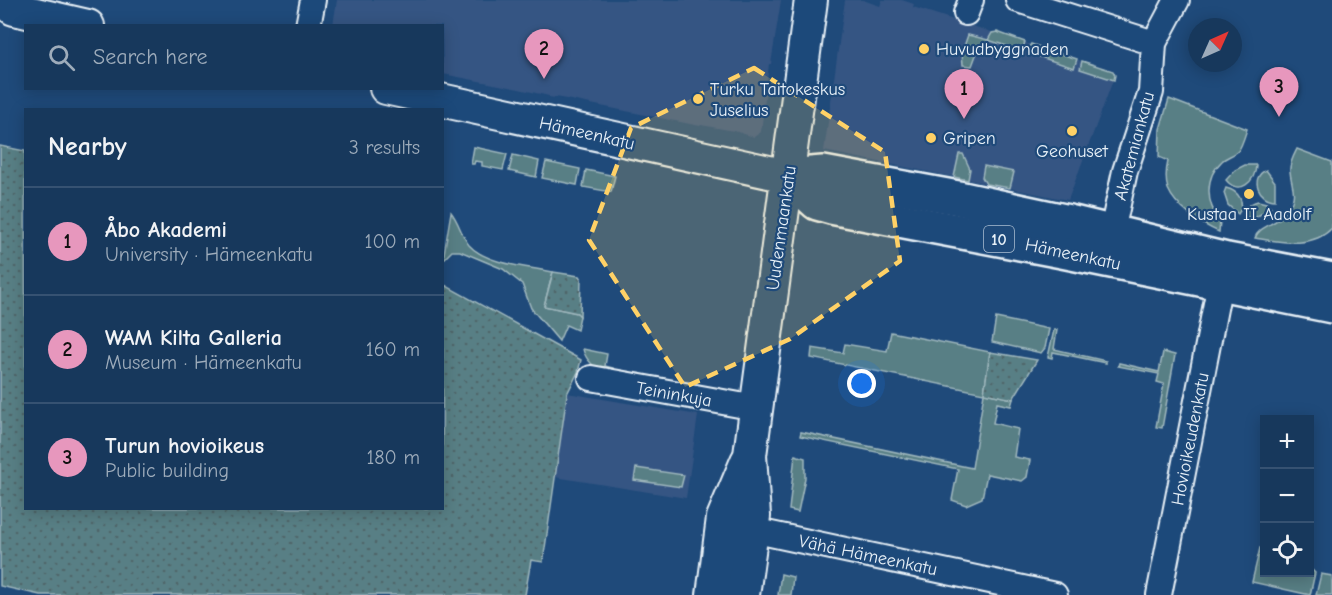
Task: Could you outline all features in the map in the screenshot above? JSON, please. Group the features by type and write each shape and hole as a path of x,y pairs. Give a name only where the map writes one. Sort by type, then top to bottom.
{"highway":[{"name":"Hämeenkatu","path":"788,176 822,173 958,198 1220,284 1332,306"},
{"name":"Hämeenkatu","path":"1109,246 1227,260 1332,280"}],"main road":[{"name":"Uudenmaankatu","path":"743,595 753,516 750,455 811,0"},
{"path":"4,11 77,24"},
{"name":"Hämeenkatu","path":"395,90 788,176"},
{"name":"Uudenmaankatu","path":"713,595 723,518 750,455"}],"street":[{"path":"308,24 313,0"},
{"path":"1018,0 1154,43"},
{"name":"Akatemiankatu","path":"1109,246 1125,171 1151,92 1154,43 1177,0"},
{"name":"Hovioikeudenkatu","path":"1159,595 1220,284"},
{"name":"Teininkuja","path":"591,378 756,408"},
{"name":"Vähä Hämeenkatu","path":"752,530 1055,595"}],"highlighted area":[{"path":"754,68 885,152 900,261 790,339 685,387 589,240 631,128"}],"shaded area":[{"path":"337,0 781,0 771,64 769,64 761,132 754,137 734,131 549,97 444,74 444,24 333,24"},
{"path":"845,0 863,0 880,6 882,0 902,0 914,4 913,7 1113,71 1115,75 1068,200 824,151"},
{"path":"567,393 698,415 686,498 555,477"}],"green space":[{"path":"997,32 1025,42 1022,51 988,40 992,33"},
{"path":"968,35 988,40 985,48 979,47 972,66 963,65 962,52"},
{"path":"1031,44 1077,59 1074,68 1028,53 1027,50"},
{"path":"1082,61 1113,71 1114,80 1080,69"},
{"path":"1169,99 1247,129 1238,151 1222,161 1212,175 1209,191 1212,206 1220,221 1219,232 1190,215 1177,203 1168,189 1166,175 1168,161 1159,157 1160,129"},
{"path":"0,146 24,151 24,510 444,510 444,285 581,360 567,394 543,562 531,560 525,595 40,595 0,586"},
{"path":"474,147 507,154 503,170 482,166 482,162 475,161 471,164"},
{"path":"1297,149 1332,162 1332,228 1324,235 1306,241 1286,242 1255,238 1261,230 1285,214 1292,202 1294,193 1290,168"},
{"path":"959,154 963,154 970,169 968,180 954,177"},
{"path":"513,155 539,161 536,177 509,171"},
{"path":"546,162 580,169 577,185 542,178"},
{"path":"1245,165 1256,165 1253,177 1241,187 1231,185 1226,180 1235,170"},
{"path":"984,166 1014,172 1010,188 986,184 982,177"},
{"path":"586,170 615,176 611,192 583,187"},
{"path":"1266,170 1275,182 1275,200 1264,196 1258,188 1258,178"},
{"path":"1226,188 1240,198 1241,206 1238,214 1228,205 1224,193"},
{"path":"1258,201 1266,203 1271,208 1256,217 1245,217 1248,206"},
{"path":"451,212 469,245 486,257 508,264 553,272 544,306 578,313 580,316 577,330 566,325 559,341 531,308 522,284 503,269 460,251 452,251 444,259"},
{"path":"553,272 579,276 581,279 580,316 577,313 544,306"},
{"path":"996,318 1049,329 1045,348 1041,353 992,342"},
{"path":"1054,330 1057,330 1054,349 1106,361 1106,363 1053,352 1052,358 1048,357"},
{"path":"891,332 990,352 984,393 811,358 812,348 843,353 845,344 887,351"},
{"path":"583,349 607,354 605,366 613,368 611,379 590,362"},
{"path":"990,352 1037,360 1013,399 984,393"},
{"path":"1163,352 1175,355 1162,428 1156,427 1164,384 1157,382 1159,374 1118,366 1119,363 1159,372"},
{"path":"984,393 1013,399 1011,406 997,403 993,423 1018,429 1014,457 1030,460 1027,477 1022,481 987,474 982,498 966,505 952,500 958,469 800,436 801,432 972,468"},
{"path":"795,455 805,458 805,478 798,512 789,510"},
{"path":"636,468 684,475 681,487 634,480"},
{"path":"1260,548 1260,577 1314,577 1315,573 1310,595 1252,582"},
{"path":"781,574 793,577 791,595 778,595"},
{"path":"1321,574 1332,576 1332,595 1316,595"}],"place":[{"name":"Huvudbyggnaden","path":"924,49"},
{"name":"WAM Kilta Galleria","path":"544,79"},
{"name":"Turku Taitokeskus Juselius","path":"698,99"},
{"name":"Turun hovioikeus","path":"1279,117"},
{"name":"Åbo Akademi","path":"964,119"},
{"name":"Geohuset","path":"1072,131"},
{"name":"Gripen","path":"931,138"},
{"name":"Kustaa II Aadolf","path":"1249,194"}]}
